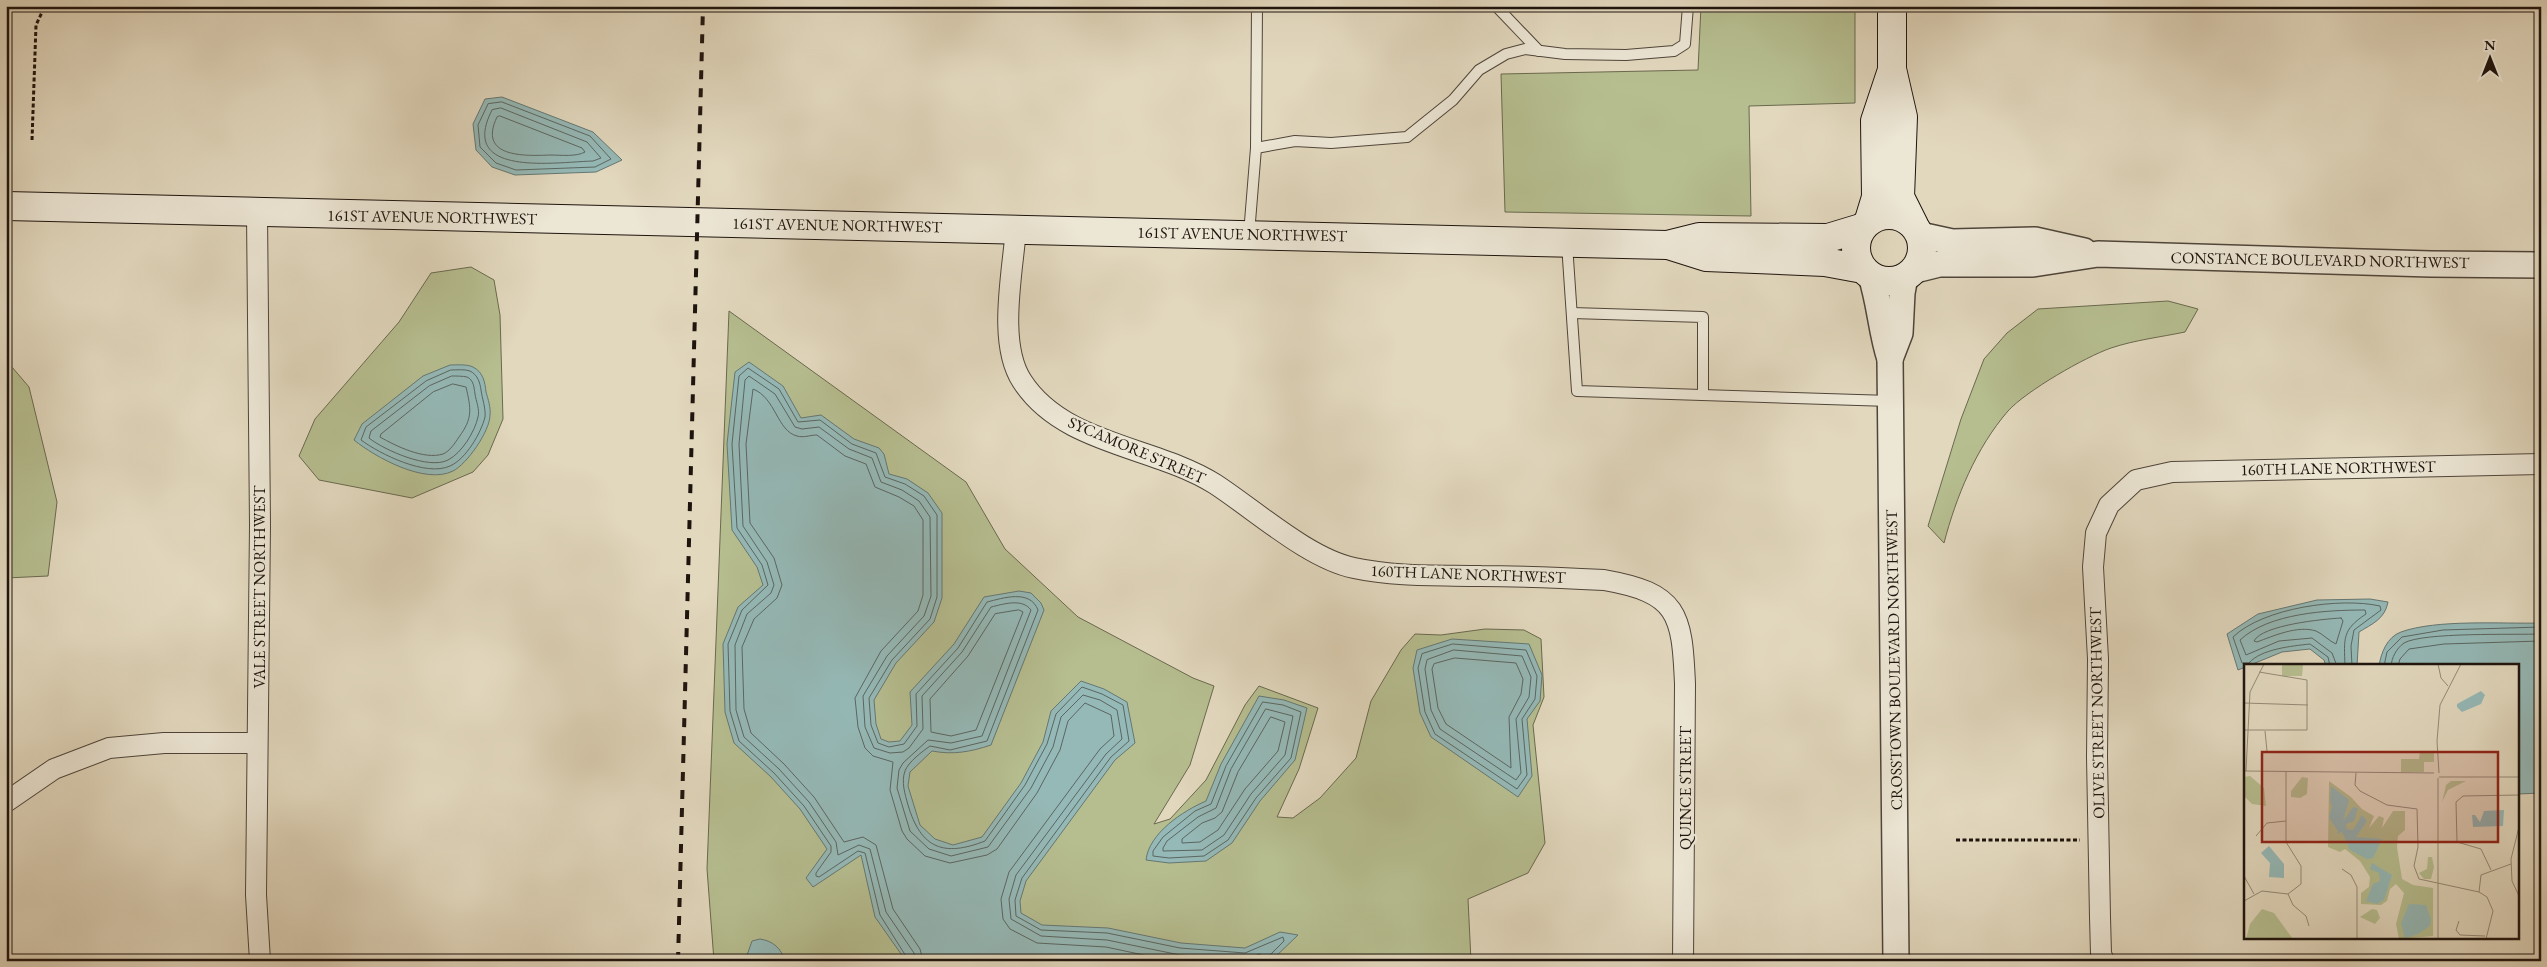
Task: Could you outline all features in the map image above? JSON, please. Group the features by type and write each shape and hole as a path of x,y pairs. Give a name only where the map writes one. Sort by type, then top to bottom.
{"main road":[{"path":"1892,6 1892,69 1903,117 1900,198 1917,230 1923,247 1921,259 1910,273 1894,281 1881,280 1867,273 1857,260 1855,249 1876,197 1876,121 1892,69"},
{"name":"161ST AVENUE NORTHWEST","path":"6,206 257,214 1016,228 1667,245 1699,237 1828,238 1865,224"},
{"path":"1865,224 1879,216 1892,214 1903,217 1917,230"},
{"name":"161ST AVENUE NORTHWEST","path":"1667,245 1706,257 1825,262 1867,273"}],"street":[{"name":"VALE STREET NORTHWEST","path":"257,214 260,516 256,895 260,961"},
{"name":"SYCAMORE STREET","path":"1016,228 1009,317 1011,352 1020,379 1037,400 1088,432 1178,466 1213,483"},
{"name":"CONSTANCE BOULEVARD NORTHWEST","path":"1917,230 1952,242 2035,240 2098,254"},
{"name":"CONSTANCE BOULEVARD NORTHWEST","path":"1910,273 1938,264 2033,264 2098,254 2431,264 2541,265"},
{"name":"CROSSTOWN BOULEVARD NORTHWEST","path":"1867,273 1877,293 1882,334 1890,359 1892,401 1896,961"},
{"name":"CROSSTOWN BOULEVARD NORTHWEST","path":"1890,359 1900,333 1902,293 1910,273"},
{"name":"160TH LANE NORTHWEST","path":"2136,480 2172,472 2541,464"},
{"name":"OLIVE STREET NORTHWEST","path":"2104,961 2101,954 2098,659 2093,567 2096,533 2109,505 2136,480"},
{"name":"160TH LANE NORTHWEST","path":"1213,483 1313,551 1351,568 1383,574 1604,580 1634,585 1660,598 1677,616"},
{"name":"QUINCE STREET","path":"1677,616 1684,650 1685,684 1683,961"},
{"path":"6,802 54,769 108,748 164,743 258,743"}],"lane":[{"path":"1249,235 1256,148 1257,6"},
{"path":"1496,6 1538,51"},
{"path":"1256,148 1295,141 1331,143 1407,136 1453,100 1479,70 1506,54 1525,49 1626,56 1674,51 1685,44 1688,6"},
{"path":"1567,243 1577,391 1892,401"},
{"path":"1572,313 1704,317 1702,395"}],"path":[{"path":"32,140 36,25 46,6"},
{"path":"1956,840 2099,840"}],"green space":[{"path":"1701,6 1855,6 1855,103 1749,106 1751,216 1505,212 1501,74 1698,70"},
{"path":"471,267 494,280 500,315 503,419 488,455 473,472 412,498 319,480 299,456 315,419 399,322 431,273"},
{"path":"2168,301 2198,309 2185,332 2129,343 2100,352 2042,385 2008,411 1986,441 1968,474 1944,543 1928,526 1961,419 1984,359 2007,333 2038,309"},
{"path":"729,311 966,482 1005,549 1078,617 1193,678 1214,686 1190,765 1154,824 1170,819 1206,780 1245,705 1259,686 1318,708 1299,769 1277,817 1293,818 1320,798 1356,758 1371,701 1401,650 1415,634 1441,635 1485,629 1524,630 1541,639 1544,697 1533,725 1545,843 1528,873 1468,899 1471,961 714,961 707,869"},
{"path":"6,360 29,387 57,502 48,576 6,578"}],"water":[{"path":"502,97 593,132 622,160 596,172 515,175 492,167 476,150 473,124 485,99"},
{"path":"749,362 783,386 801,418 821,415 854,439 879,448 884,454 889,474 907,479 928,493 942,513 942,598 934,622 896,663 874,700 876,724 881,739 889,742 900,741 912,725 910,692 954,644 984,597 1019,591 1031,593 1041,603 1044,610 991,745 962,752 932,751 910,772 908,786 920,825 935,839 953,845 982,837 1021,783 1043,742 1051,711 1081,681 1104,689 1127,702 1135,743 1115,760 1026,881 1020,901 1021,913 1042,925 1108,928 1181,943 1245,948 1280,932 1298,935 1271,961 906,961 875,917 861,855 813,887 806,878 827,849 800,809 771,777 734,743 725,712 723,644 738,607 763,585 757,567 732,530 727,444 735,372"},
{"path":"450,365 471,366 481,374 490,409 489,422 482,438 465,462 459,467 442,474 415,472 387,461 354,440 362,424 423,376"},
{"path":"2370,599 2388,602 2381,617 2359,632 2357,664 2325,664 2324,660 2310,649 2282,652 2253,664 2244,664 2244,668 2238,670 2227,634 2258,614 2317,600"},
{"path":"2541,623 2541,793 2520,794 2520,664 2379,664 2383,651 2396,634 2433,625"},
{"path":"1452,639 1529,644 1542,675 1540,701 1527,719 1532,776 1518,797 1431,737 1420,713 1413,668 1417,650"},
{"path":"1259,696 1284,700 1307,708 1295,760 1260,801 1232,843 1206,861 1169,863 1146,860 1148,850 1153,841 1168,824 1206,801 1221,764"},
{"path":"760,939 769,941 776,946 785,961 745,961 752,941"}],"railway":[{"path":"678,961 703,6"}]}
